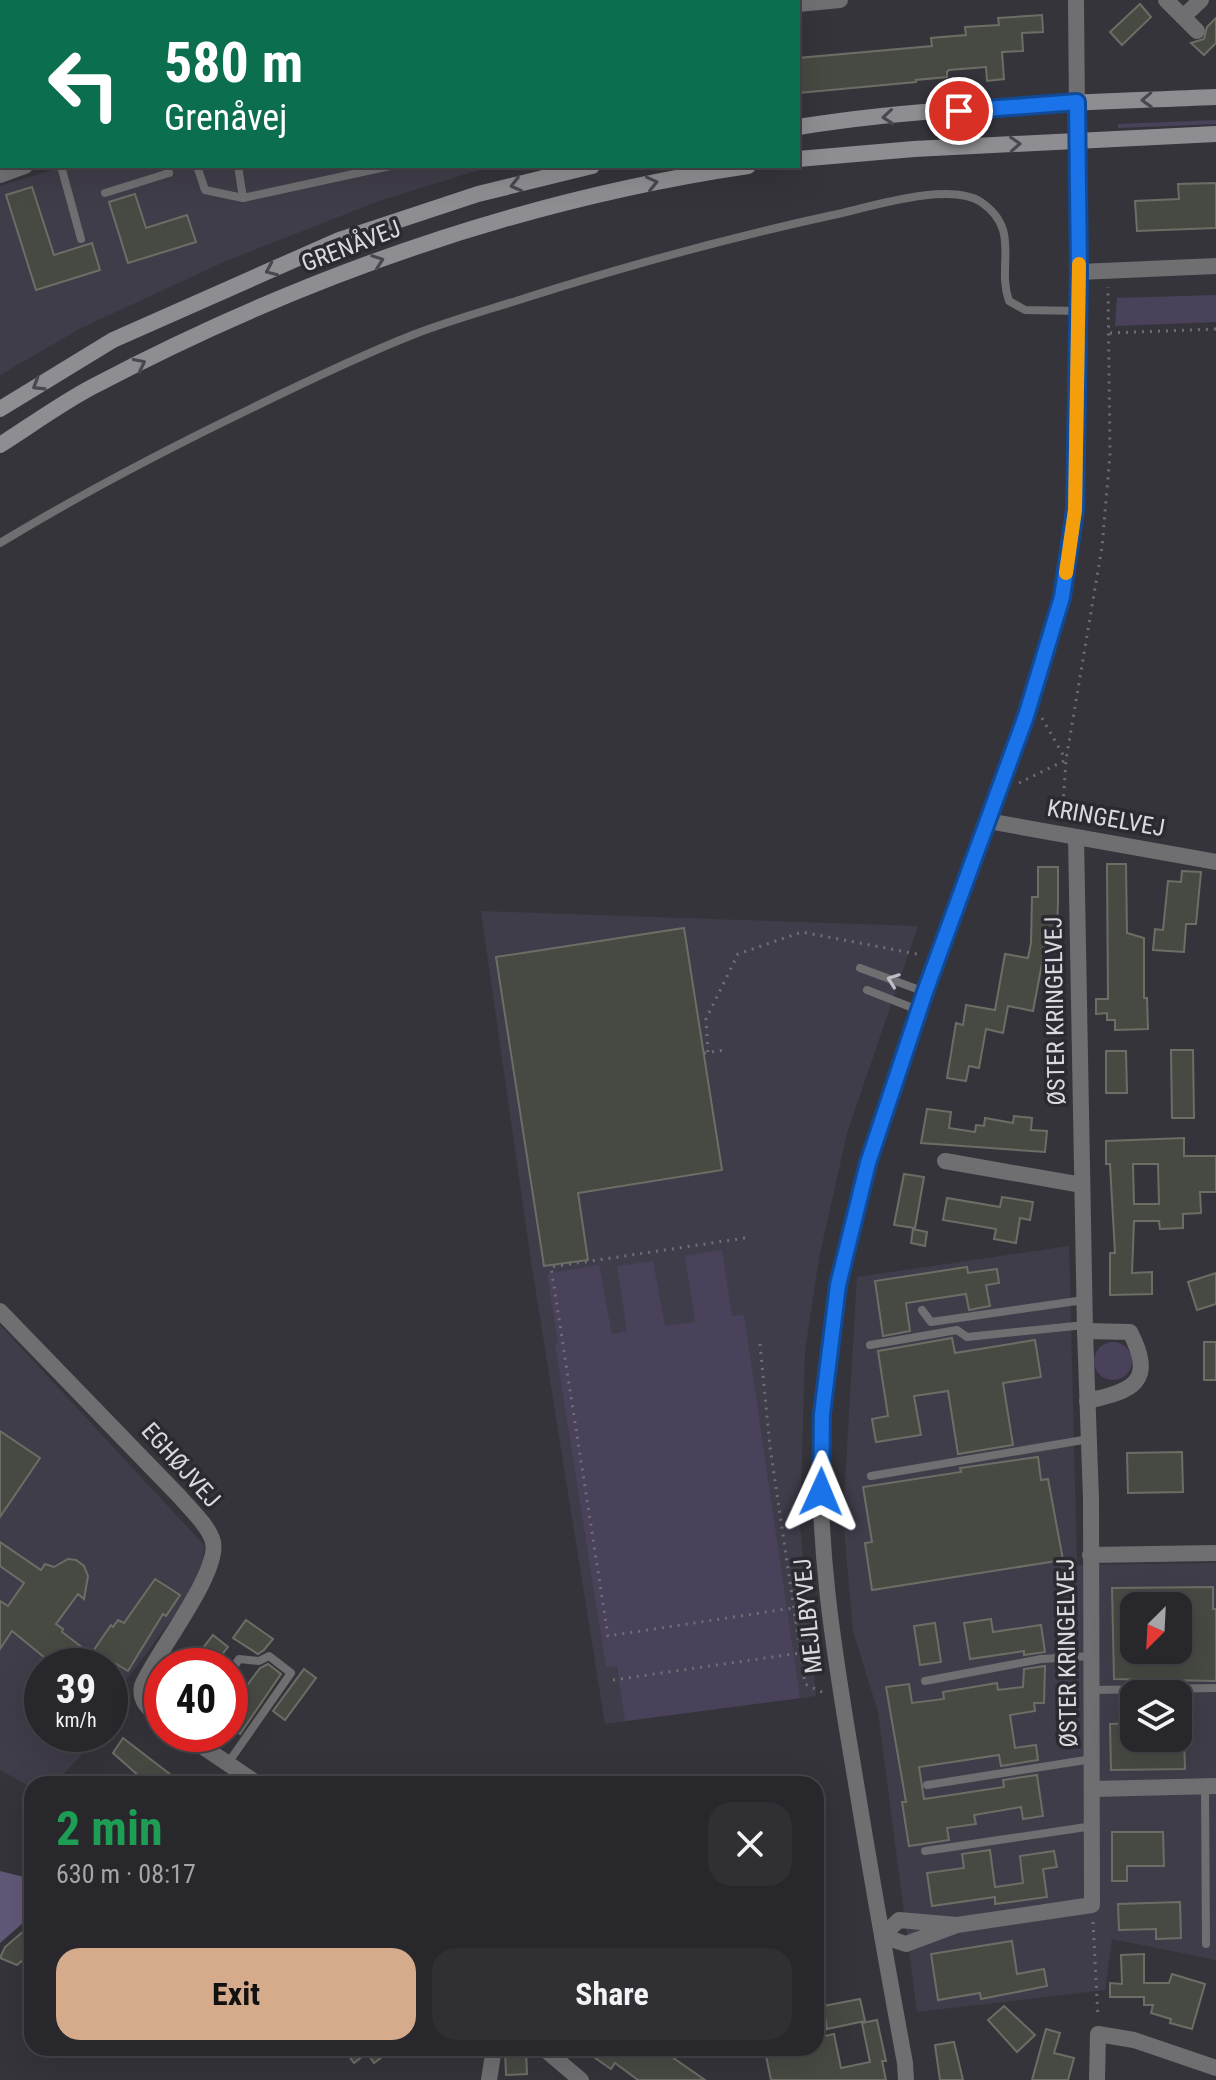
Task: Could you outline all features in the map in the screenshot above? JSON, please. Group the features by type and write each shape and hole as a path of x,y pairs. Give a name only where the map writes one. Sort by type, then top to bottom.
{"main road":[{"path":"800,127 841,120 1077,102 1216,97"},
{"path":"800,159 914,149 1216,134"},
{"name":"GRENÅVEJ","path":"0,409 113,340 339,240 478,194 584,168"},
{"name":"GRENÅVEJ","path":"0,445 90,388 236,318 323,281 500,220 669,179 736,168"}],"street":[{"path":"800,4 840,0"},
{"name":"MEJLBYVEJ","path":"906,2080 829,1614 821,1492 822,1414 838,1285 868,1163 925,992 1031,698 1062,597 1075,510 1079,272 1076,0"},
{"path":"1166,0 1197,31"},
{"path":"1183,17 1201,0"},
{"path":"1079,272 1216,266"},
{"name":"KRINGELVEJ","path":"988,821 1216,862"},
{"name":"ØSTER KRINGELVEJ","path":"1069,836 1089,1439 1092,1905"},
{"path":"945,1161 1082,1185"},
{"name":"EGHØJVEJ","path":"0,1311 180,1497 213,1542 211,1560 190,1605 165,1648"},
{"path":"1085,1328 1130,1332 1142,1354 1141,1371 1134,1383 1120,1394 1087,1401"},
{"path":"1090,1555 1216,1553"},
{"name":"EGHØJVEJ","path":"144,1683 140,1696 144,1703"},
{"path":"210,1752 246,1776"},
{"path":"1093,1789 1211,1786"},
{"path":"882,1936 906,1944 957,1925 1092,1905"},
{"path":"1097,2080 1098,2034 1134,2040 1216,2068"},
{"path":"489,2080 493,2056"},
{"path":"552,2056 581,2080"}],"lane":[{"path":"62,168 81,239"},
{"path":"105,193 169,173 168,168"},
{"path":"198,168 205,190 243,198 381,168"},
{"path":"238,168 243,198"},
{"path":"0,543 148,460 321,374 419,333 621,269 739,237 885,203 943,194 960,194 983,203 1005,237 1003,285 1009,301 1025,310 1078,311"},
{"path":"860,968 925,992"},
{"path":"867,990 919,1011"},
{"path":"922,1310 931,1322 1084,1300"},
{"path":"870,1345 957,1330 967,1337 1085,1328"},
{"path":"871,1476 1089,1439"},
{"path":"248,1660 259,1661 269,1656 291,1673 248,1734"},
{"path":"925,1681 1041,1659 1091,1656"},
{"path":"1092,1690 1216,1688"},
{"path":"227,1764 235,1752"},
{"path":"927,1785 1093,1759"},
{"path":"1206,1944 1211,1786"},
{"path":"925,1851 1093,1826"}],"path":[{"path":"1069,836 1066,760 1102,547 1110,454 1107,271"},
{"path":"1110,333 1216,329"},
{"path":"1031,698 1066,760"},
{"path":"998,793 1066,760"},
{"path":"725,1050 706,1052 706,1019 738,954 802,932 915,955 938,955"},
{"path":"699,1020 706,1019"},
{"path":"745,1238 551,1267 608,1636 793,1608"},
{"path":"760,1344 770,1447 805,1684 842,1702"},
{"path":"613,1680 800,1653"},
{"path":"1092,1905 1098,2034"}],"shaded area":[{"path":"1216,120 1216,124 1118,128 1118,124"},
{"path":"59,168 486,168 379,201 226,261 81,328 0,375 0,186"},
{"path":"1216,295 1216,322 1115,326 1117,298"},
{"path":"481,911 918,926 847,1133 819,1258 805,1351 800,1525 816,1696 605,1724 531,1261"},
{"path":"1069,1246 1077,1565 1216,1563 1216,1960 1112,1939 1105,1990 917,2012 878,1712 853,1631 843,1517 857,1277"},
{"path":"722,1250 732,1316 744,1315 800,1698 625,1721 617,1666 606,1667 555,1344 558,1343 547,1274 599,1265 612,1334 627,1331 617,1266 653,1261 665,1326 695,1322 685,1256"},
{"path":"0,1325 204,1545 203,1563 185,1601 150,1648 144,1648 144,1656 128,1678 128,1648 24,1648 24,1752 84,1752 62,1776 24,1776 24,1784 0,1770"},
{"path":"1113,1342 1126,1348 1132,1361 1126,1374 1113,1380 1100,1374 1094,1361 1100,1348"},
{"path":"0,1871 24,1877 24,1922 0,1943"}],"building":[{"path":"1140,4 1151,17 1122,45 1110,32"},
{"path":"1042,15 1043,32 1022,33 1023,51 1002,52 1004,79 987,81 986,67 949,70 947,77 916,82 800,93 800,58 932,46 931,38 966,35 965,27 999,25 998,18"},
{"path":"1216,18 1216,43 1204,55 1191,43 1204,39 1207,27"},
{"path":"1216,183 1216,228 1137,231 1135,201 1179,199 1178,184"},
{"path":"32,187 54,255 92,243 100,270 36,290 6,195"},
{"path":"135,194 146,228 187,215 196,242 128,263 109,202"},
{"path":"1107,864 1126,864 1127,933 1144,938 1144,998 1147,998 1148,1029 1115,1030 1115,1020 1107,1020 1107,1013 1096,1014 1096,999 1108,999"},
{"path":"1038,867 1058,867 1057,937 1047,937 1033,1011 1008,1006 1003,1033 986,1029 979,1068 969,1066 966,1081 947,1078 956,1023 963,1025 966,1005 995,1010 1005,954 1028,958 1032,897 1038,897"},
{"path":"1182,871 1201,872 1196,924 1186,924 1184,952 1153,950 1155,929 1163,930 1168,881 1181,882"},
{"path":"684,928 722,1170 578,1193 588,1260 544,1266 496,957"},
{"path":"1171,1050 1193,1050 1194,1118 1172,1118"},
{"path":"1106,1051 1126,1051 1127,1093 1106,1093"},
{"path":"927,1109 951,1112 949,1128 975,1132 976,1125 984,1126 985,1118 1013,1123 1014,1116 1032,1118 1031,1130 1047,1131 1045,1152 921,1143"},
{"path":"1184,1138 1184,1156 1216,1156 1216,1192 1200,1192 1201,1213 1183,1214 1183,1228 1160,1229 1159,1221 1134,1221 1132,1273 1152,1272 1152,1294 1110,1295 1110,1253 1115,1253 1106,1141","holes":["1133,1164 1158,1164 1159,1204 1134,1204"]},
{"path":"904,1174 924,1177 915,1228 894,1225"},
{"path":"1002,1197 1033,1202 1030,1220 1020,1218 1016,1243 994,1239 996,1229 943,1220 947,1198 1000,1207"},
{"path":"913,1229 927,1232 925,1246 911,1243"},
{"path":"967,1267 968,1273 997,1269 999,1283 986,1285 990,1306 969,1310 966,1294 906,1303 910,1331 883,1336 875,1281"},
{"path":"1216,1273 1216,1304 1197,1310 1188,1282"},
{"path":"952,1338 955,1353 1035,1340 1041,1377 1003,1383 1013,1445 958,1454 948,1391 914,1396 921,1435 876,1442 872,1419 888,1416 878,1351"},
{"path":"1204,1342 1216,1342 1216,1380 1204,1380"},
{"path":"0,1431 40,1458 0,1517"},
{"path":"1182,1452 1183,1492 1128,1493 1127,1453"},
{"path":"1038,1457 1041,1480 1048,1479 1063,1560 872,1590 865,1543 872,1542 863,1487"},
{"path":"0,1542 41,1570 45,1564 54,1567 68,1559 84,1566 88,1576 84,1599 78,1594 56,1624 83,1648 33,1648 12,1631 0,1649 0,1601 8,1606 24,1583 0,1566"},
{"path":"155,1579 180,1595 166,1616 163,1614 128,1671 128,1648 95,1648 111,1625 113,1627 118,1620 124,1623"},
{"path":"1213,1587 1216,1681 1114,1679 1112,1588"},
{"path":"991,1619 993,1632 1041,1625 1045,1652 1024,1655 1024,1651 970,1659 964,1623"},
{"path":"246,1620 273,1639 258,1654 233,1638"},
{"path":"935,1623 941,1662 920,1665 914,1626"},
{"path":"213,1635 228,1647 227,1648 203,1648"},
{"path":"268,1664 281,1674 248,1722 248,1684 260,1668"},
{"path":"1045,1666 1044,1703 1034,1703 1035,1711 1010,1715 1015,1748 1036,1745 1038,1760 1001,1766 999,1755 919,1767 924,1799 1004,1787 1003,1780 1037,1775 1043,1816 1023,1819 1021,1807 974,1815 976,1824 947,1828 949,1840 909,1846 902,1802 906,1802 886,1687 909,1684 912,1703 944,1699 943,1692 997,1683 998,1690 1023,1687 1024,1669"},
{"path":"304,1669 316,1678 285,1720 273,1711"},
{"path":"1110,1724 1120,1724 1120,1752 1184,1752 1185,1769 1111,1770"},
{"path":"128,1742 171,1775 139,1776 113,1753 128,1752"},
{"path":"1112,1832 1163,1832 1164,1866 1127,1866 1127,1881 1112,1881"},
{"path":"990,1850 995,1887 1023,1883 1020,1856 1054,1851 1057,1867 1043,1869 1047,1897 995,1904 995,1897 932,1906 927,1873 964,1868 962,1854"},
{"path":"1180,1902 1181,1938 1156,1939 1156,1929 1119,1930 1118,1904"},
{"path":"24,1931 24,1959 17,1965 0,1958 5,1947"},
{"path":"1012,1941 1017,1974 1044,1969 1047,1986 981,1999 980,1993 938,2000 931,1954"},
{"path":"1144,1954 1144,1983 1169,1983 1172,1974 1205,1984 1192,2029 1170,2023 1171,2019 1151,2013 1153,2005 1144,2005 1144,1997 1110,1997 1110,1983 1122,1984 1121,1955"},
{"path":"860,1999 865,2021 827,2029 824,2006"},
{"path":"1004,2006 1035,2035 1017,2052 988,2020"},
{"path":"877,2020 886,2061 882,2061 886,2080 771,2080 766,2056 824,2056 824,2036 834,2034 841,2068 870,2062 862,2023"},
{"path":"1046,2029 1060,2033 1054,2053 1074,2058 1068,2080 1032,2080"},
{"path":"954,2042 963,2080 940,2080 935,2045"},
{"path":"349,2056 363,2056 354,2063"},
{"path":"369,2056 383,2056 374,2063"},
{"path":"505,2056 526,2056 527,2074 506,2075"},
{"path":"592,2056 670,2056 705,2080 638,2080 615,2063 611,2069"}],"slow traffic":[{"path":"1066,573 1075,510 1079,264"}],"route":[{"path":"821,1492 822,1414 838,1285 868,1163 925,992 1026,716 1062,597 1075,510 1079,272 1077,102 959,111"}]}
